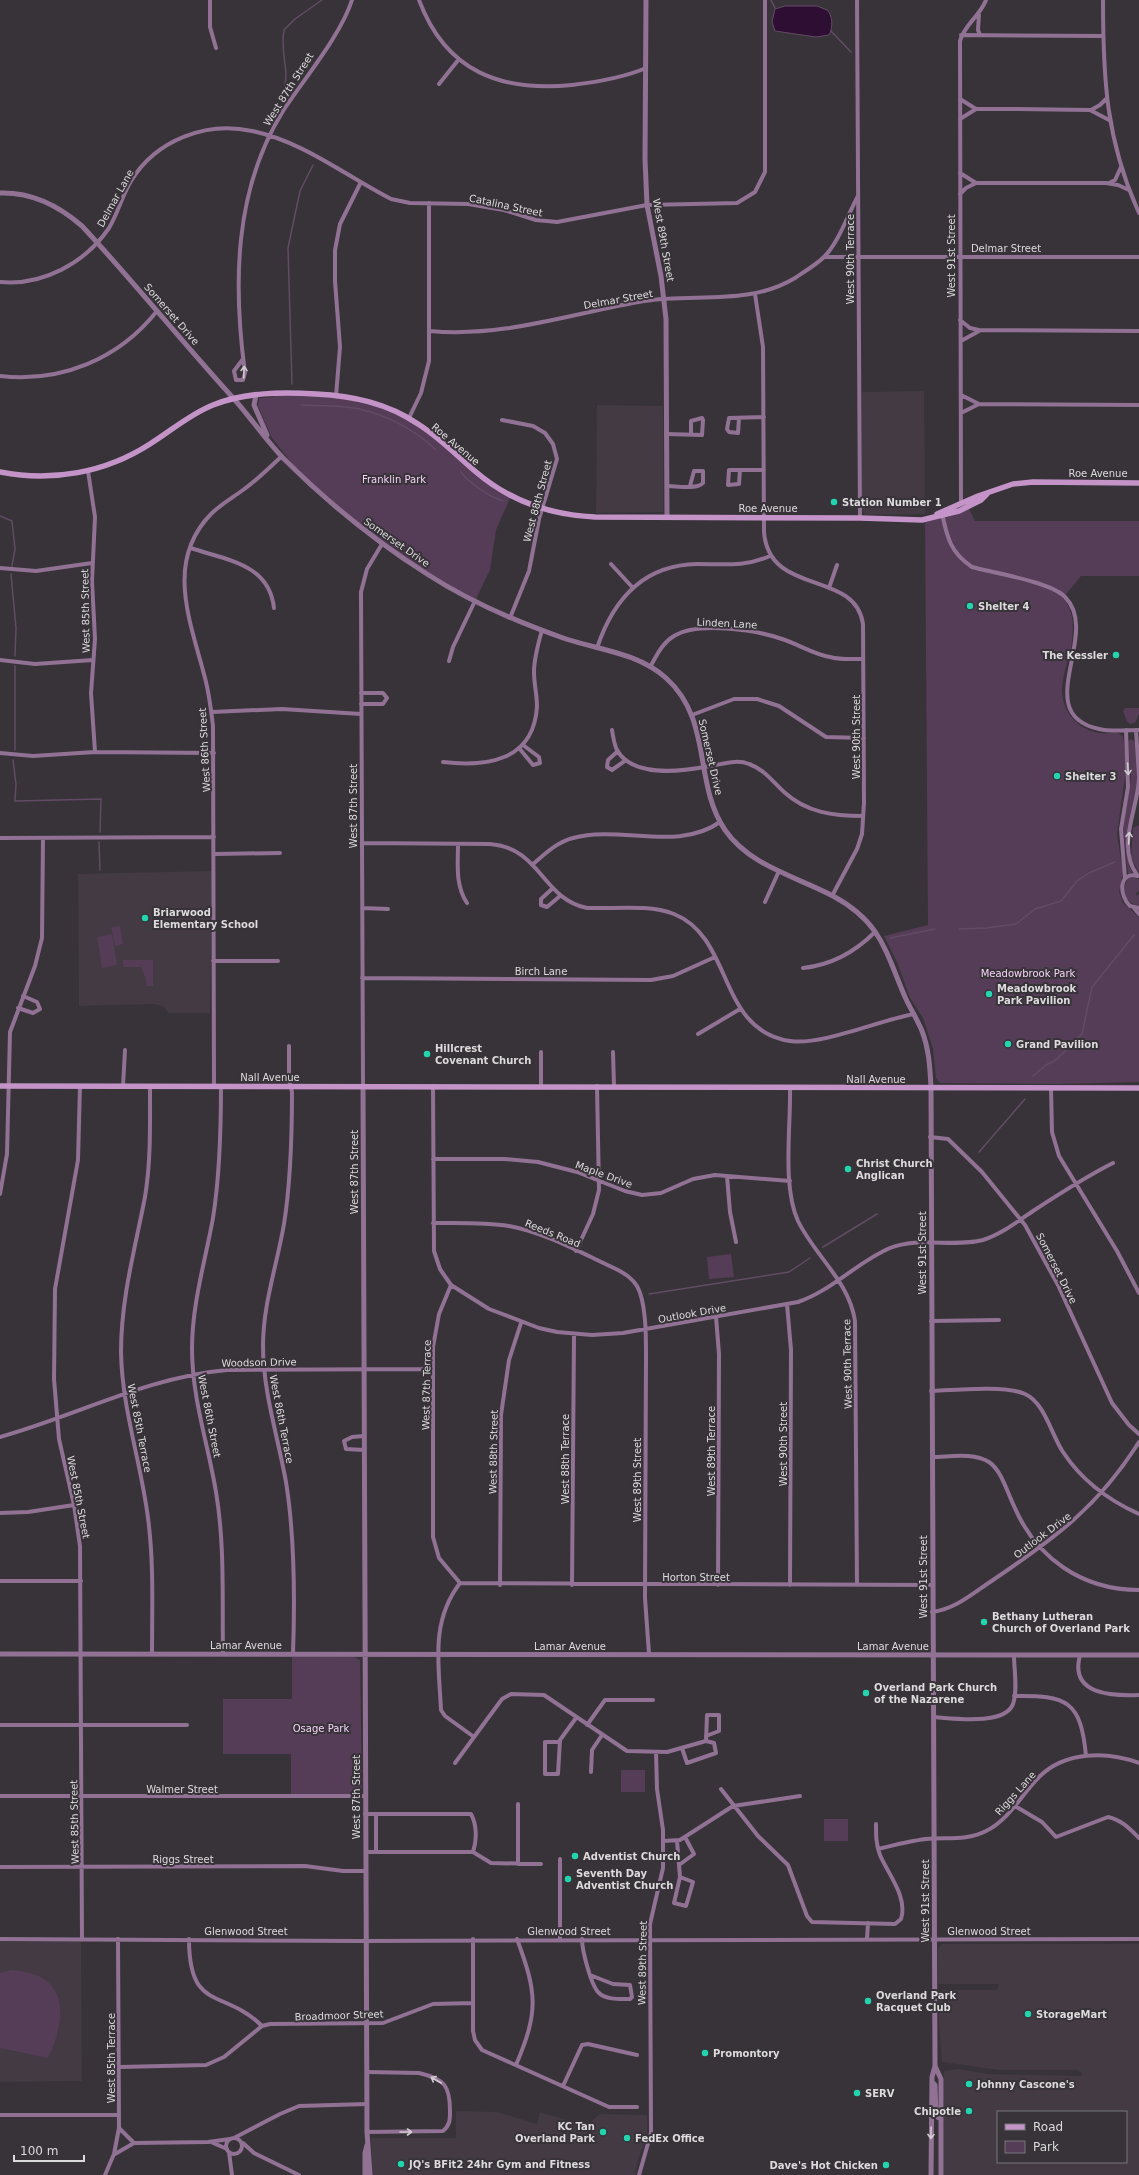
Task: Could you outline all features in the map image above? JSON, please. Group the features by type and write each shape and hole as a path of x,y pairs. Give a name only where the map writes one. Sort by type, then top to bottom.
{"main road":[{"name":"Roe Avenue","path":"0,472 48,476 88,471 122,460 151,444 192,415 212,405 233,399 280,393 336,396 370,401 409,418 426,429 488,482 511,496 542,509 580,516 917,519 942,515 967,508 981,500 986,494"},
{"name":"Roe Avenue","path":"942,515 978,496 1000,488 1025,482 1139,483"},
{"name":"Nall Avenue","path":"0,1086 363,1085 790,1088 1139,1088"}],"street":[{"path":"210,0 210,27 216,48"},
{"name":"West 87th Street","path":"243,359 234,371 236,380 243,380 245,377 238,302 240,241 246,204 252,180 270,136 283,112 340,26 352,0"},
{"path":"419,0 438,37 460,59 492,78 512,85 538,88 599,81 646,68"},
{"name":"West 89th Street","path":"646,0 645,160 647,205 664,299 667,339 667,517"},
{"name":"Catalina Street","path":"270,136 314,156 395,200 410,203 451,202 484,206 547,222 564,221 647,205 730,204 744,200 751,195 762,180 765,166 764,0"},
{"name":"West 90th Terrace","path":"857,0 860,518"},
{"path":"961,35 979,14 986,0"},
{"path":"1103,0 1106,99 1109,121 1121,168 1139,213"},
{"path":"979,14 978,30 980,35"},
{"path":"961,35 1103,36"},
{"name":"West 91st Street","path":"961,35 961,504"},
{"path":"439,84 460,59"},
{"path":"960,99 976,109 1090,110 1100,105 1106,99"},
{"path":"960,120 976,109"},
{"path":"1090,110 1109,121"},
{"name":"Delmar Lane","path":"0,282 27,281 56,273 84,255 111,223 129,186 139,170 168,144 188,135 215,128 240,128 270,136"},
{"path":"1106,183 1115,180 1121,168"},
{"path":"960,173 976,183"},
{"path":"336,396 340,347 335,281 335,250 340,224 361,182"},
{"path":"960,195 966,188 976,183 1106,183 1118,185 1129,190"},
{"name":"Somerset Drive","path":"0,193 30,196 50,203 73,218 157,311 282,456 331,503 382,544 431,577 510,618 597,648 631,657 662,675 680,693 692,715 712,802 720,822 730,836 751,856 832,896 860,915 875,932 890,957 904,996 922,1032 928,1056 931,1087"},
{"name":"Delmar Street","path":"430,331 447,333 489,331 664,299 727,297 755,294 771,289 794,278 824,256 839,234 858,195"},
{"path":"409,418 425,380 429,361 429,203"},
{"name":"Delmar Street","path":"824,256 1139,257"},
{"name":"West 90th Street","path":"755,294 763,341 764,540 770,556 786,571 829,588 850,599 859,611 863,624 863,816 860,842 832,896"},
{"path":"0,376 19,378 45,376 63,373 91,363 129,340 157,311"},
{"path":"960,320 970,328 979,330 1139,331"},
{"path":"960,341 979,330"},
{"path":"256,395 254,405 270,442"},
{"path":"961,395 979,404 1139,405"},
{"path":"961,413 979,404"},
{"path":"739,418 738,433 729,432 727,429 728,419 739,418 764,417"},
{"path":"666,434 703,434 702,418 691,421 691,433"},
{"name":"West 88th Street","path":"502,420 539,429 545,433 554,444 556,452 556,466 542,509 529,571 510,618"},
{"name":"West 86th Street","path":"214,1086 213,962 215,854 212,712 184,599 184,577 191,548 199,531 210,515 260,477 282,456"},
{"path":"740,470 740,484 728,484 728,470 740,470 764,470"},
{"name":"West 85th Street","path":"88,471 95,516 92,563 95,639 92,702 95,752"},
{"path":"667,486 690,486 702,484 703,471 694,471 690,486"},
{"path":"942,515 956,554 972,567 1047,587 1060,593 1067,599 1074,612 1076,624 1073,654 1066,688 1070,709 1080,720 1089,726 1101,730 1138,730 1139,777 1129,839 1131,866 1138,876"},
{"name":"West 87th Street","path":"370,2175 370,2153 367,2132 366,2023 361,694 362,585 367,570 382,544"},
{"path":"191,548 239,563 255,572 267,585 273,599 274,608"},
{"path":"597,648 612,612 633,588 649,577 671,568 696,564 747,563 770,556"},
{"path":"0,568 36,571 92,563"},
{"path":"611,564 633,588"},
{"path":"829,588 837,565"},
{"path":"449,660 453,647 475,601"},
{"name":"Linden Lane","path":"650,667 661,648 670,638 687,630 697,629 753,632 781,639 832,658 863,659"},
{"path":"443,762 478,764 488,763 502,758 523,745 535,717 537,696 534,670 535,657 542,630"},
{"path":"0,660 35,664 94,660"},
{"path":"361,694 383,693 387,698 384,704 361,704"},
{"path":"692,715 729,701 757,699 779,706 814,730 826,736 864,738"},
{"path":"212,712 282,708 361,714"},
{"path":"612,730 618,752 626,760 639,767 668,771 732,762 749,764 760,770 790,798 810,809 832,815 863,816"},
{"path":"1126,730 1128,779 1121,829 1125,878 1121,888 1122,898 1139,914"},
{"path":"519,748 534,765 540,763 539,757 523,745"},
{"path":"0,753 33,756 95,752 214,753"},
{"path":"618,752 608,760 607,767 612,770 626,760"},
{"path":"533,864 552,848 573,838 594,836 686,835 705,831 720,822"},
{"path":"0,838 214,837"},
{"path":"0,1194 7,1154 8,1040 18,1008 35,966 42,938 43,838"},
{"path":"362,843 506,846 519,852 533,864 560,896 568,902 587,908 649,909 676,915 696,928 708,943 740,1009 751,1023 769,1035 790,1041 802,1042 914,1014"},
{"path":"458,844 460,891 467,903"},
{"path":"215,854 280,853"},
{"path":"765,902 779,871"},
{"path":"1125,878 1129,875 1138,876"},
{"path":"553,888 541,899 541,905 547,907 560,896"},
{"path":"362,908 388,909"},
{"path":"1134,908 1139,908"},
{"path":"803,968 843,957 875,932"},
{"name":"Birch Lane","path":"362,978 651,980 673,976 715,957"},
{"path":"213,962 278,961"},
{"path":"18,1008 33,1013 38,1012 40,1009 37,1002 23,996"},
{"path":"698,1034 740,1009"},
{"name":"West 86th Terrace","path":"289,1046 292,1143 287,1200 266,1304 263,1345 267,1393 282,1459 290,1514 293,1580 293,1654"},
{"path":"123,1086 125,1050"},
{"path":"540,1086 541,1052"},
{"path":"613,1052 614,1086"},
{"name":"West 85th Street","path":"80,1086 78,1160 55,1289 54,1379 56,1418 74,1505 80,1546 82,1939"},
{"name":"West 85th Terrace","path":"150,1086 148,1170 145,1197 128,1275 122,1318 121,1357 124,1394 149,1519 152,1566 152,1654"},
{"name":"West 86th Street","path":"221,1086 219,1173 212,1220 194,1309 192,1350 193,1374 198,1407 213,1475 220,1523 223,1654"},
{"path":"433,1086 434,1252 437,1262 450,1285"},
{"path":"576,1251 593,1214 598,1196 597,1086"},
{"name":"West 91st Street","path":"931,1087 932,1655 935,2066 932,2082 931,2175"},
{"name":"West 90th Terrace","path":"790,1088 790,1181 793,1205 799,1222 839,1281 851,1302 855,1321 857,1585"},
{"path":"1051,1088 1051,1122 1055,1145 1065,1167 1117,1251 1139,1293"},
{"name":"Somerset Drive","path":"930,1137 948,1139 982,1172 1020,1219 1048,1264 1112,1403 1129,1425 1139,1434"},
{"name":"Maple Drive","path":"433,1159 532,1162 571,1170 636,1195 650,1196 693,1179 715,1175 790,1181"},
{"name":"Outlook Drive","path":"450,1285 489,1310 521,1323 557,1332 574,1334 606,1334 645,1329 787,1304 808,1298 839,1281 889,1249 910,1243 982,1240 992,1236 1076,1183 1113,1163"},
{"path":"727,1176 730,1212 736,1242"},
{"name":"Reeds Road","path":"433,1223 509,1226 537,1234 626,1275 637,1286 642,1306"},
{"name":"West 87th Terrace","path":"450,1285 442,1303 436,1327 433,1369 434,1537 439,1558 460,1583"},
{"name":"West 90th Street","path":"787,1304 791,1350 790,1585"},
{"name":"West 89th Street","path":"642,1306 645,1329 646,1585 649,1654"},
{"name":"West 89th Terrace","path":"716,1317 719,1354 718,1585"},
{"path":"931,1321 999,1320"},
{"name":"West 88th Street","path":"500,1585 502,1401 509,1360 521,1323"},
{"name":"West 88th Terrace","path":"572,1585 574,1334"},
{"name":"Woodson Drive","path":"0,1437 153,1383 193,1374 227,1370 433,1369"},
{"path":"932,1391 1010,1390 1026,1394 1039,1407 1056,1440 1071,1463 1101,1494 1139,1514"},
{"path":"364,1436 352,1437 344,1441 346,1449 364,1450"},
{"name":"Outlook Drive","path":"932,1612 953,1607 1039,1548 1078,1518 1101,1494 1139,1442"},
{"path":"932,1457 976,1457 989,1462 999,1473 1019,1518 1039,1548 1061,1567 1087,1581 1114,1588 1139,1590"},
{"path":"0,1513 34,1511 74,1505"},
{"path":"0,1581 81,1581"},
{"path":"460,1583 442,1618 438,1639 440,1710 445,1716 474,1737"},
{"name":"Horton Street","path":"460,1583 500,1585 932,1585"},
{"name":"Lamar Avenue","path":"0,1654 1139,1655"},
{"path":"933,1718 965,1721 999,1716 1007,1713 1012,1707 1014,1696 1014,1655"},
{"path":"1080,1655 1077,1665 1078,1674 1091,1688 1101,1694 1113,1696 1139,1695"},
{"path":"455,1762 502,1699 510,1694 541,1694 627,1751 656,1752 682,1748 706,1738 719,1731 719,1715 707,1715 706,1738"},
{"path":"1014,1696 1053,1697 1066,1703 1078,1718 1082,1729 1086,1756"},
{"path":"587,1725 605,1700 653,1700"},
{"path":"559,1742 545,1742 545,1774 558,1774 559,1742 576,1718"},
{"path":"0,1725 187,1725"},
{"path":"591,1772 592,1750 602,1735"},
{"path":"682,1748 686,1762 716,1753 714,1743 706,1738"},
{"name":"West 89th Street","path":"639,2175 651,2133 650,1939 651,1920 663,1874 663,1825 656,1781 656,1752"},
{"name":"Riggs Lane","path":"878,1849 910,1841 964,1838 986,1831 1004,1818 1048,1770 1066,1760 1086,1756 1118,1758 1139,1763"},
{"path":"721,1789 758,1836 790,1867 810,1921 816,1923 895,1924 899,1921 902,1916 901,1898 878,1849 876,1824"},
{"name":"Walmer Street","path":"0,1796 365,1796"},
{"path":"663,1842 677,1841 685,1837 733,1806 800,1796"},
{"path":"518,1804 518,1864"},
{"path":"1015,1806 1042,1822 1056,1837 1108,1817 1116,1819 1139,1838"},
{"path":"365,1814 471,1814 475,1821 475,1846 473,1852"},
{"path":"376,1814 376,1852"},
{"path":"679,1865 694,1854 685,1837"},
{"path":"677,1841 680,1877 674,1903 686,1906 694,1882 680,1877"},
{"path":"366,1852 473,1852 491,1863 540,1864"},
{"path":"560,1859 560,1939"},
{"name":"Riggs Street","path":"0,1867 306,1866 343,1871 366,1871"},
{"path":"867,1939 868,1923"},
{"name":"Glenwood Street","path":"0,1939 1139,1939"},
{"name":"West 85th Terrace","path":"105,2175 114,2154 119,2128 118,1939"},
{"path":"118,2067 206,2065 224,2057 262,2026 250,2016 215,1998 199,1986 189,1966 189,1939"},
{"path":"473,1939 473,2031 478,2045 482,2050 609,2107 637,2107"},
{"path":"516,2065 530,2029 534,2004 532,1982 517,1939"},
{"path":"582,1939 582,1953 590,1975 596,1990 600,1994 615,1999 631,1998 632,1987 630,1985 613,1984 590,1975"},
{"name":"Broadmoor Street","path":"262,2026 391,2021 433,2004 473,2003"},
{"path":"563,2086 582,2045 588,2044 637,2055"},
{"name":"West 91st Street","path":"935,2066 941,2079 941,2175"},
{"path":"367,2072 413,2073 427,2075 448,2089 450,2094 450,2112 449,2125 442,2130 367,2132"},
{"path":"932,2082 935,2085 936,2116 941,2119"},
{"path":"114,2154 134,2143 208,2142 232,2138 299,2106 367,2104"},
{"path":"0,2116 119,2115"},
{"path":"931,2120 938,2122 938,2142 941,2149"},
{"path":"119,2128 134,2143"},
{"path":"232,2169 237,2153 249,2131"},
{"path":"232,2138 242,2143 254,2154 299,2175"},
{"path":"232,2138 227,2143 232,2175"},
{"path":"208,2142 237,2153 254,2154"},
{"name":"West 87th Street","path":"365,2175 365,2153 368,2144"}],"shaded area":[{"path":"785,6 817,6 827,10 832,22 829,35 816,37 775,31 772,22 775,9"},
{"path":"924,391 925,514 865,515 862,509 862,392"},
{"path":"597,405 663,406 663,512 596,513"},
{"name":"Briarwood Elementary School","path":"212,871 210,1013 169,1013 163,1006 155,1004 79,1006 78,874"},
{"path":"0,1941 81,1941 82,2081 0,2082"},
{"path":"942,1944 1139,1944 1139,2175 944,2175 944,2071 957,2069 988,2074 1082,2076 1081,2072 1077,2070 999,2070 942,2062 939,2025 939,1992 944,1990 997,1990 999,1984 938,1984 938,1949"},
{"path":"456,2111 497,2112 537,2124 540,2112 586,2126 600,2114 647,2115 647,2137 638,2160 635,2175 372,2175 371,2138 456,2138"}],"green space":[{"name":"Franklin Park","path":"280,393 355,398 409,418 511,496 496,530 490,570 475,601 382,544 297,470 272,438 258,406 259,398 273,397"},
{"name":"Meadowbrook Park","path":"969,509 975,521 1139,521 1139,576 1081,576 1063,598 1072,616 1073,629 1071,650 1069,653 1062,690 1065,706 1078,724 1092,731 1118,733 1123,736 1126,762 1117,834 1123,873 1119,892 1123,903 1139,917 1139,1082 1059,1084 940,1083 936,1078 933,1049 923,1018 910,998 897,962 884,936 928,925 925,522 951,516"},
{"path":"1125,708 1139,708 1139,714 1135,723 1130,724 1127,721 1123,711"},
{"path":"1131,739 1135,742 1137,780 1136,796 1127,840 1128,862 1132,873 1128,874 1123,827 1131,777 1128,741"},
{"path":"1139,825 1139,873 1131,857 1133,828"},
{"path":"1135,877 1139,880 1139,891 1136,893 1137,896 1139,894 1139,906 1127,899 1124,891 1124,887 1129,878"},
{"path":"120,926 123,944 115,946 111,927"},
{"path":"112,934 117,965 102,968 97,937"},
{"path":"123,960 153,960 153,986 146,986 146,979 141,967 123,967"},
{"path":"731,1254 734,1277 709,1279 707,1257"},
{"name":"Osage Park","path":"292,1657 354,1657 360,1660 362,1789 359,1794 291,1795 291,1754 223,1754 223,1699 292,1699"},
{"path":"621,1770 645,1770 645,1792 621,1792"},
{"path":"824,1819 848,1819 848,1841 824,1841"},
{"path":"11,1970 30,1973 44,1979 53,1988 59,1999 59,2027 55,2042 48,2058 0,2048 0,1973"}],"waterway":[{"path":"286,99 286,74 283,47 284,30 295,19 322,0"},
{"path":"771,0 775,8"},
{"path":"831,31 851,52"},
{"path":"292,384 288,248 300,191 313,165"},
{"path":"301,405 345,407 380,415 410,430 435,449"},
{"path":"461,472 469,481 480,489 503,501"},
{"path":"0,516 12,521 15,549 12,566"},
{"path":"11,574 16,628 15,656"},
{"path":"15,666 15,750"},
{"path":"13,760 16,784 15,801 101,799 100,832"},
{"path":"99,842 100,870"},
{"path":"959,929 986,928 1016,924 1035,909 1061,901 1077,881 1089,873 1115,862"},
{"path":"890,938 935,929"},
{"path":"1033,1076 1046,1065 1056,1060 1082,1034 1092,987 1134,935"},
{"path":"979,1152 1025,1099"},
{"path":"823,1247 877,1214"},
{"path":"649,1294 789,1272 810,1258"}],"place":[{"name":"Station Number 1","path":"834,502"},
{"name":"Shelter 4","path":"970,606"},
{"name":"The Kessler","path":"1116,655"},
{"name":"Shelter 3","path":"1057,776"},
{"name":"Briarwood Elementary School","path":"145,918"},
{"name":"Meadowbrook Park Pavilion","path":"989,994"},
{"name":"Grand Pavilion","path":"1008,1044"},
{"name":"Hillcrest Covenant Church","path":"427,1054"},
{"name":"Christ Church Anglican","path":"848,1169"},
{"name":"Bethany Lutheran Church of Overland Park","path":"984,1622"},
{"name":"Overland Park Church of the Nazarene","path":"866,1693"},
{"name":"Adventist Church","path":"575,1856"},
{"name":"Seventh Day Adventist Church","path":"568,1879"},
{"name":"Overland Park Racquet Club","path":"868,2001"},
{"name":"StorageMart","path":"1028,2014"},
{"name":"Promontory","path":"705,2053"},
{"name":"Johnny Cascone's","path":"969,2084"},
{"name":"SERV","path":"857,2093"},
{"name":"Chipotle","path":"969,2111"},
{"name":"KC Tan Overland Park","path":"603,2132"},
{"name":"FedEx Office","path":"627,2138"},
{"name":"JQ's BFit2 24hr Gym and Fitness","path":"401,2164"},
{"name":"Dave's Hot Chicken","path":"886,2165"}]}
